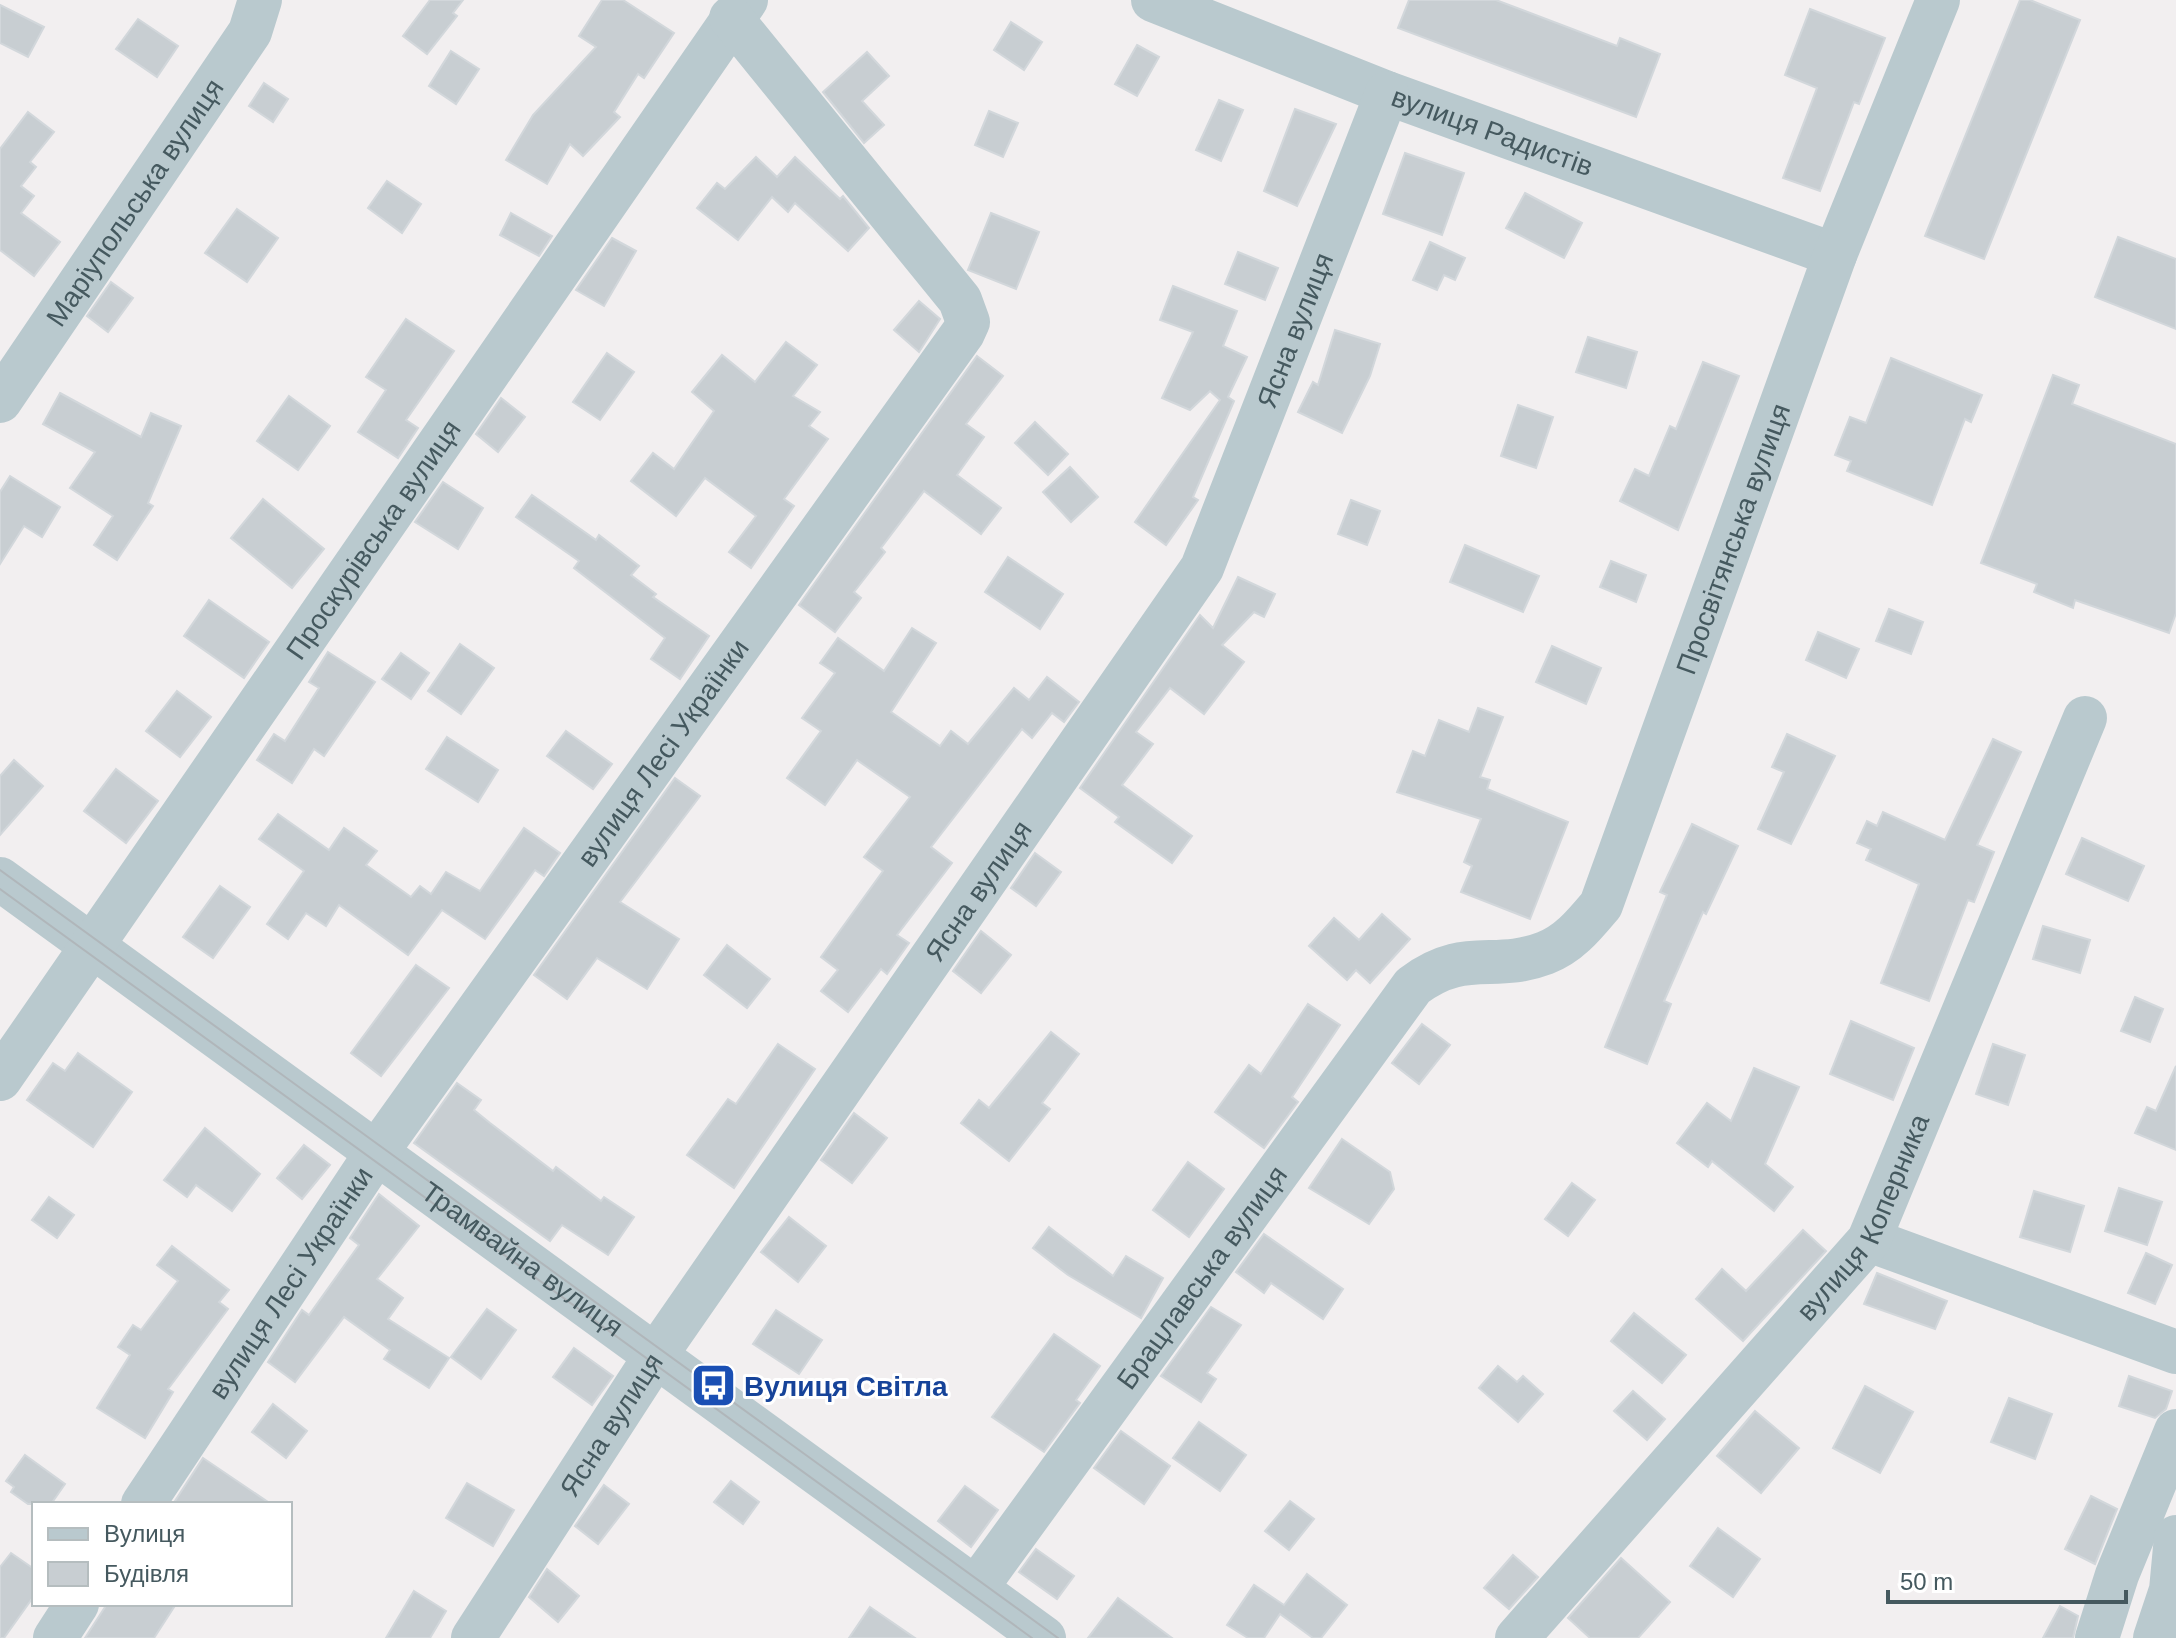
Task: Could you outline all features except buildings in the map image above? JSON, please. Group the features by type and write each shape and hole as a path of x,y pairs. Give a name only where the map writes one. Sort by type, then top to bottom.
{"street":[{"name":"Маріупольська вулиця","path":"0,401 250,32 260,0"},
{"name":"вулиця Радистів","path":"1153,0 1387,93 1835,255"},
{"name":"Просвітянська вулиця","path":"1433,971 1456,963 1509,961 1545,953 1577,934 1601,905 1835,255 1938,0"},
{"name":"Проскурівська вулиця","path":"0,1079 738,9"},
{"name":"вулиця Лесі Українки","path":"144,1502 376,1153 956,347 968,322 960,300 738,9"},
{"name":"Ясна вулиця","path":"473,1638 656,1356 1202,568 1387,93"},
{"name":"вулиця Коперника","path":"1517,1638 1869,1240 2085,718"},
{"name":"Трамвайна вулиця","path":"0,879 1044,1638"},
{"name":"Брацлавська вулиця","path":"976,1588 1413,986 1433,971"},
{"path":"1869,1240 2176,1352"},
{"path":"2155,1638 2171,1590 2176,1536 2171,1443"},
{"path":"2097,1638 2117,1575 2171,1443"},
{"path":"55,1638 76,1606"}],"tram line":[{"path":"0,870 1058,1638"},
{"path":"0,889 1032,1638"}],"place":[{"name":"Вулиця Світла","path":"713,1386"}]}
